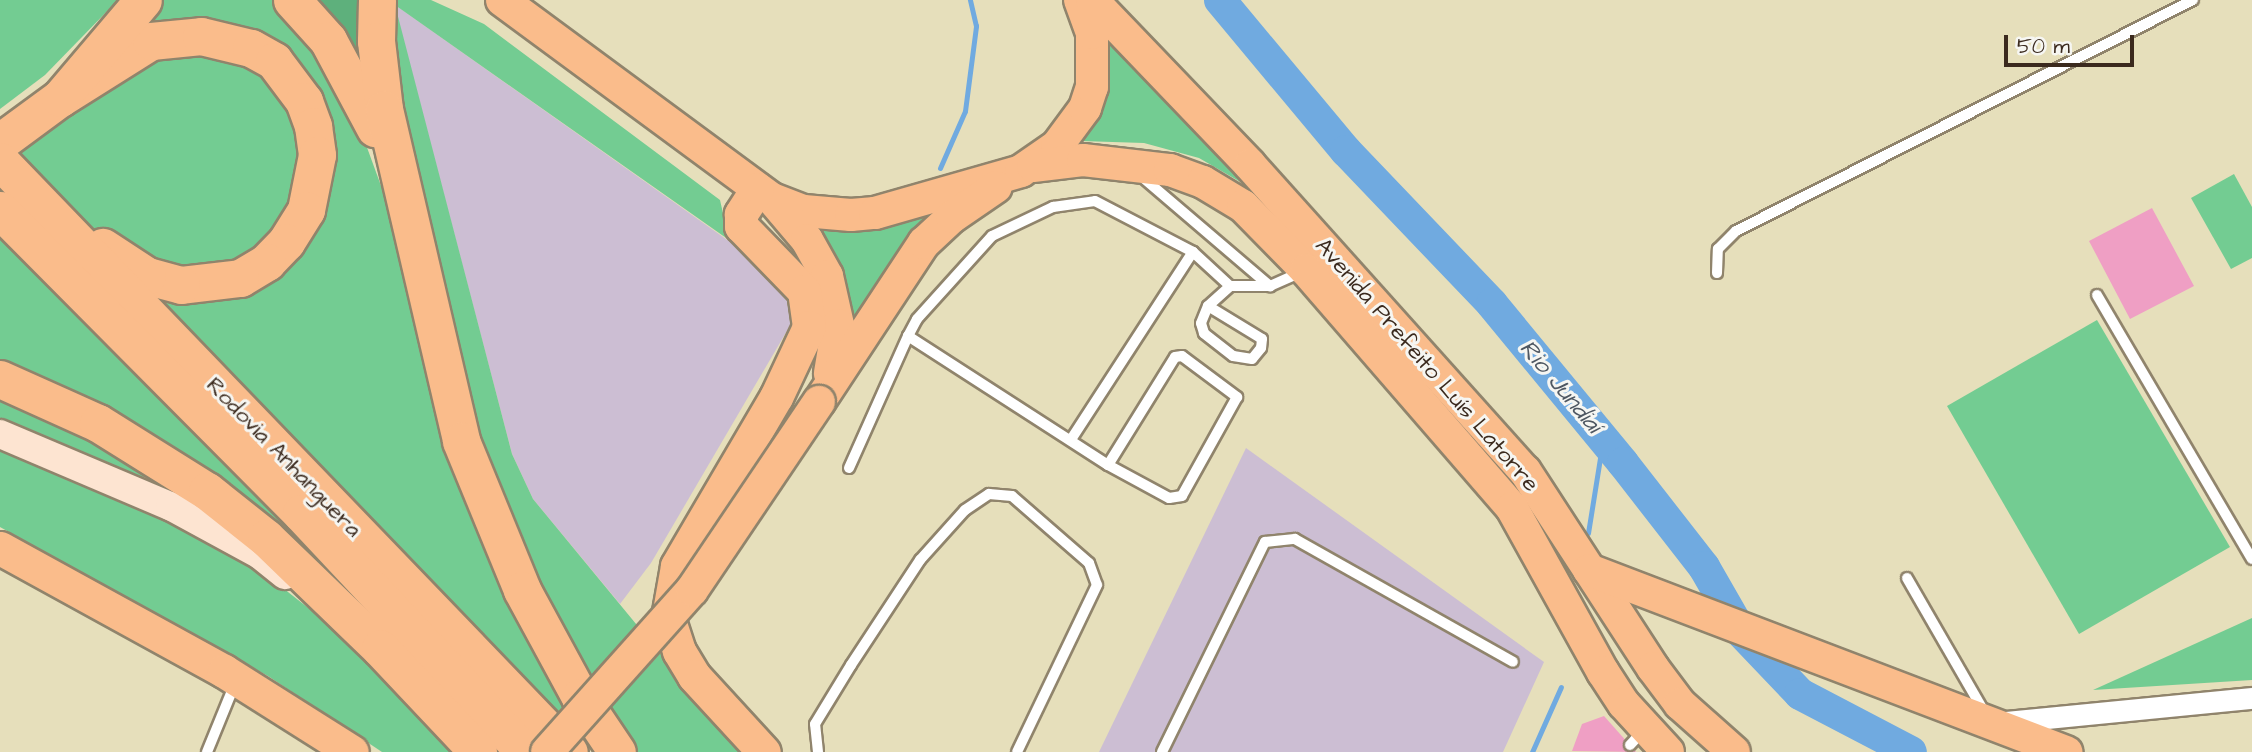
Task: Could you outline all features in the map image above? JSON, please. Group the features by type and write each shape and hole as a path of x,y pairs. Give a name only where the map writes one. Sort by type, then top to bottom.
{"highway":[{"path":"51,99 133,0"},
{"path":"0,142 51,99 143,0"},
{"path":"292,0 328,40 362,97 404,205"},
{"path":"377,0 376,41 404,205 445,385 485,508 573,685 617,752"},
{"path":"0,122 51,99 151,41 201,36 251,48 274,61 290,79 313,126 314,183 298,226 267,262 240,278 213,285 181,285 147,276 119,261 0,152"},
{"name":"Rodovia Anhanguera","path":"0,161 569,752"},
{"path":"764,752 694,676 679,651 668,617 677,566 776,397 809,327 804,291 741,226 741,214 765,194"},
{"name":"Rodovia Anhanguera","path":"0,210 301,513 526,752"},
{"path":"0,379 98,423 207,491 266,538 380,648 478,752"},
{"path":"0,548 237,678 352,752"}],"main road":[{"path":"547,752 692,590 924,243 952,217 1027,169 1073,127 1092,87 1092,33 1080,0"},
{"name":"Avenida Prefeito Luís Latorre","path":"1092,0 1156,63 1442,376 1525,471 1623,627 1679,704 1734,752"},
{"path":"511,4 765,194 817,257 834,300 838,345 819,402"},
{"name":"Avenida Prefeito Luís Latorre","path":"765,194 826,214 875,213 1027,169 1083,160 1170,170 1203,182 1243,206 1306,270 1512,508 1638,737 1668,752"},
{"path":"0,434 116,481 223,534 260,555 380,648"},
{"path":"1589,570 2066,752"}],"street":[{"path":"1991,723 2252,698"}],"lane":[{"path":"1717,273 1718,250 1736,231 2193,0"},
{"path":"1126,163 1270,286"},
{"path":"849,468 917,319 992,236 1053,207 1095,201 1192,253 1230,286 1270,286 1306,270"},
{"path":"1072,438 1192,253"},
{"path":"1208,306 1262,338 1261,348 1252,359 1233,356 1204,333 1201,323 1208,306 1230,286"},
{"path":"2097,295 2252,559"},
{"path":"908,336 1072,438 1108,465 1170,498 1182,496 1237,397 1182,356 1175,357 1108,465"},
{"path":"818,752 815,724 850,665 920,560 965,510 989,494 1012,496 1089,563 1097,585 1017,752"},
{"path":"1162,752 1265,542 1295,539 1513,663"},
{"path":"1906,579 1991,723"},
{"path":"206,752 237,678"}],"shaded area":[{"path":"394,4 781,278 794,300 791,324 651,563 620,604 533,499 512,454"},
{"path":"1246,448 1544,662 1503,752 1099,752"}],"green space":[{"path":"0,0 118,0 45,75 0,109"},
{"path":"158,0 273,0 323,57 365,142 571,705 559,718 161,301 162,294 310,225 290,64 129,35"},
{"path":"304,0 365,0 362,73"},
{"path":"388,0 431,0 484,24 720,200 729,240 395,5 512,454 533,499 641,630 587,688 491,489 398,131"},
{"path":"1109,29 1274,208 1244,184 1199,158 1144,143 1081,141 1094,124 1110,78"},
{"path":"148,49 258,60 303,123 289,232 211,280 117,253 13,150"},
{"path":"2234,174 2252,207 2252,258 2231,269 2191,198"},
{"path":"941,210 845,351 813,227"},
{"path":"0,232 457,700 287,541 0,366"},
{"path":"2097,320 2230,547 2079,634 1947,406"},
{"path":"0,401 74,433 146,473 143,481 0,425"},
{"path":"0,442 115,488 260,570 335,629 462,752 382,752 268,676 0,527"},
{"path":"2252,618 2252,680 2093,690"},
{"path":"660,653 750,752 632,752 606,713"}],"building":[{"path":"2152,208 2194,286 2130,319 2089,241"},
{"path":"1604,716 1636,752 1572,751 1582,724"}],"waterway":[{"path":"940,168 965,111 976,26 970,0"},
{"name":"Rio Jundiaí","path":"1220,0 1346,151 1492,304 1623,463 1704,567 1742,633 1800,694 1911,752"},
{"path":"1588,533 1603,439"},
{"path":"1532,752 1561,687"}]}
